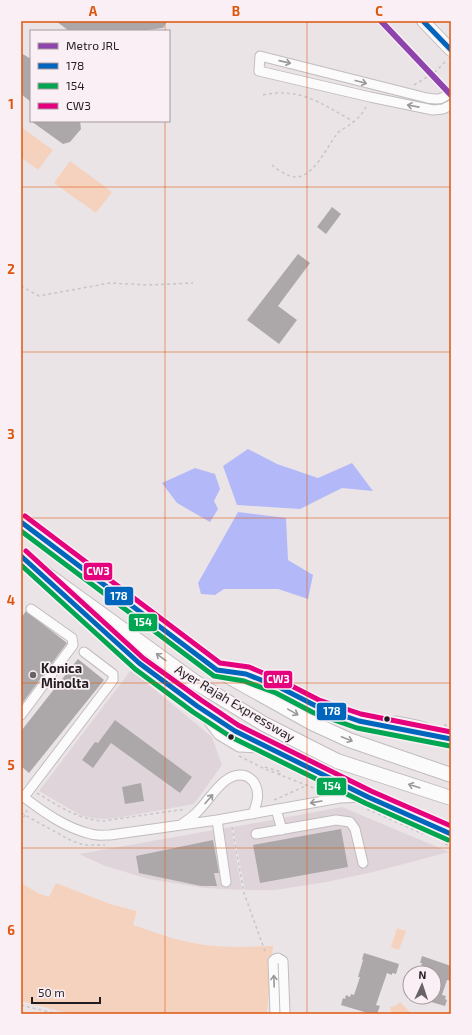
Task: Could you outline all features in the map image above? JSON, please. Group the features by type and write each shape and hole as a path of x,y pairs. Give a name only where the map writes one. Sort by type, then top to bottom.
{"highway":[{"name":"Ayer Rajah Expressway","path":"21,522 217,670 312,723 349,740 451,775"},
{"name":"Ayer Rajah Expressway","path":"23,557 195,682 264,724 337,761 451,798"},
{"path":"23,557 139,663 197,706 235,731 270,748 368,803"},
{"path":"217,670 246,674 279,687 316,706 359,722 451,739"}],"main road":[{"path":"424,21 450,52"},
{"path":"368,803 448,839"}],"street":[{"path":"451,91 446,96 438,100 260,56 260,71 433,110 443,109 451,105"},
{"path":"21,715 73,645 72,638 31,609"},
{"path":"84,652 113,674 113,680 30,788 25,798 64,824 76,830 93,835 110,835 217,820 340,798 368,803"},
{"path":"181,825 198,812 225,780 236,774 248,776 256,786 258,794 257,803 253,814"},
{"path":"276,810 282,830"},
{"path":"217,820 226,882"},
{"path":"256,834 336,820 350,822 355,829 363,863"},
{"path":"275,1014 273,961 274,959 278,958 283,961 285,1014"}],"path":[{"path":"398,91 418,83 436,72 450,52"},
{"path":"263,95 276,92 289,93 315,100 354,122"},
{"path":"272,165 291,177 298,177 312,170 337,132 361,116 370,97"},
{"path":"21,286 40,296 110,283 148,285 194,282"},
{"path":"239,756 279,775 340,798"},
{"path":"265,767 281,772 279,775"},
{"path":"269,802 308,785"},
{"path":"30,788 77,816 90,820 103,821 175,812 187,809"},
{"path":"21,823 24,815 25,798"},
{"path":"368,803 423,834"},
{"path":"232,822 244,893 266,956 273,961"},
{"path":"448,839 451,846"},
{"path":"21,1005 57,1014"}],"shaded area":[{"path":"21,127 53,150 38,170 21,157"},
{"path":"70,161 112,192 96,213 54,183"},
{"path":"131,670 212,737 222,765 194,804 117,818 91,818 80,815 39,791"},
{"path":"342,807 449,852 373,872 327,882 275,890 245,890 233,827"},
{"path":"231,827 242,890 204,888 149,879 105,866 79,854"},
{"path":"21,883 38,893 49,897 56,883 110,904 137,911 133,925 182,941 217,946 273,946 267,1014 70,1014 21,1001"},
{"path":"397,928 406,931 399,950 391,947"},
{"path":"400,1002 412,1014 395,1014 391,1012 390,1007 395,1006"}],"water":[{"path":"248,449 277,464 318,478 352,463 373,491 342,488 300,509 237,505 223,466"},
{"path":"195,468 215,474 220,489 214,501 218,509 210,522 177,503 162,483"},
{"path":"238,512 286,518 288,560 313,575 308,599 278,589 224,589 215,595 201,594 198,583"}],"building":[{"path":"56,21 167,21 163,28 147,30 68,30"},
{"path":"21,53 30,58 30,101 21,94"},
{"path":"32,122 80,122 81,129 70,142 63,144"},
{"path":"332,207 341,214 326,234 317,227"},
{"path":"298,254 310,263 278,306 297,320 279,344 247,320"},
{"name":"Konica Minolta","path":"26,611 67,643 21,705 21,618"},
{"path":"78,659 104,680 29,773 21,766 21,731"},
{"path":"115,720 192,777 180,793 111,743 93,768 82,760 95,742 98,743"},
{"path":"141,783 144,801 125,804 122,787"},
{"path":"341,829 348,867 260,883 253,845"},
{"path":"213,840 219,873 214,873 217,886 201,886 139,873 136,856"},
{"path":"364,953 399,964 396,974 392,973 392,975 387,973 376,1005 380,1006 377,1014 371,1014 341,1005 343,998 345,999 346,995 350,997 351,994 354,995 360,977 358,977"},
{"path":"422,956 451,966 451,981 447,980 442,995 442,965 422,965 422,963 420,963"},
{"path":"442,995 446,996 445,999 447,1000 445,1006 442,1005"}],"metro line":[{"name":"JRL","path":"381,21 451,95"}],"transit line":[{"name":"178","path":"423,21 451,50"},
{"name":"CW3","path":"25,516 220,663 249,667 282,681 319,700 361,714 451,732"},
{"name":"178","path":"21,522 217,670 246,674 279,687 316,706 359,721 451,739"},
{"name":"154","path":"21,531 214,676 244,681 276,693 314,713 357,728 450,746"},
{"name":"CW3","path":"26,551 143,658 238,725 371,791 451,826"},
{"name":"178","path":"21,556 139,663 197,706 235,731 368,797 451,834"},
{"name":"154","path":"21,565 135,669 193,712 231,737 365,803 448,840"}],"place":[{"name":"Konica Minolta","path":"33,675"}]}
